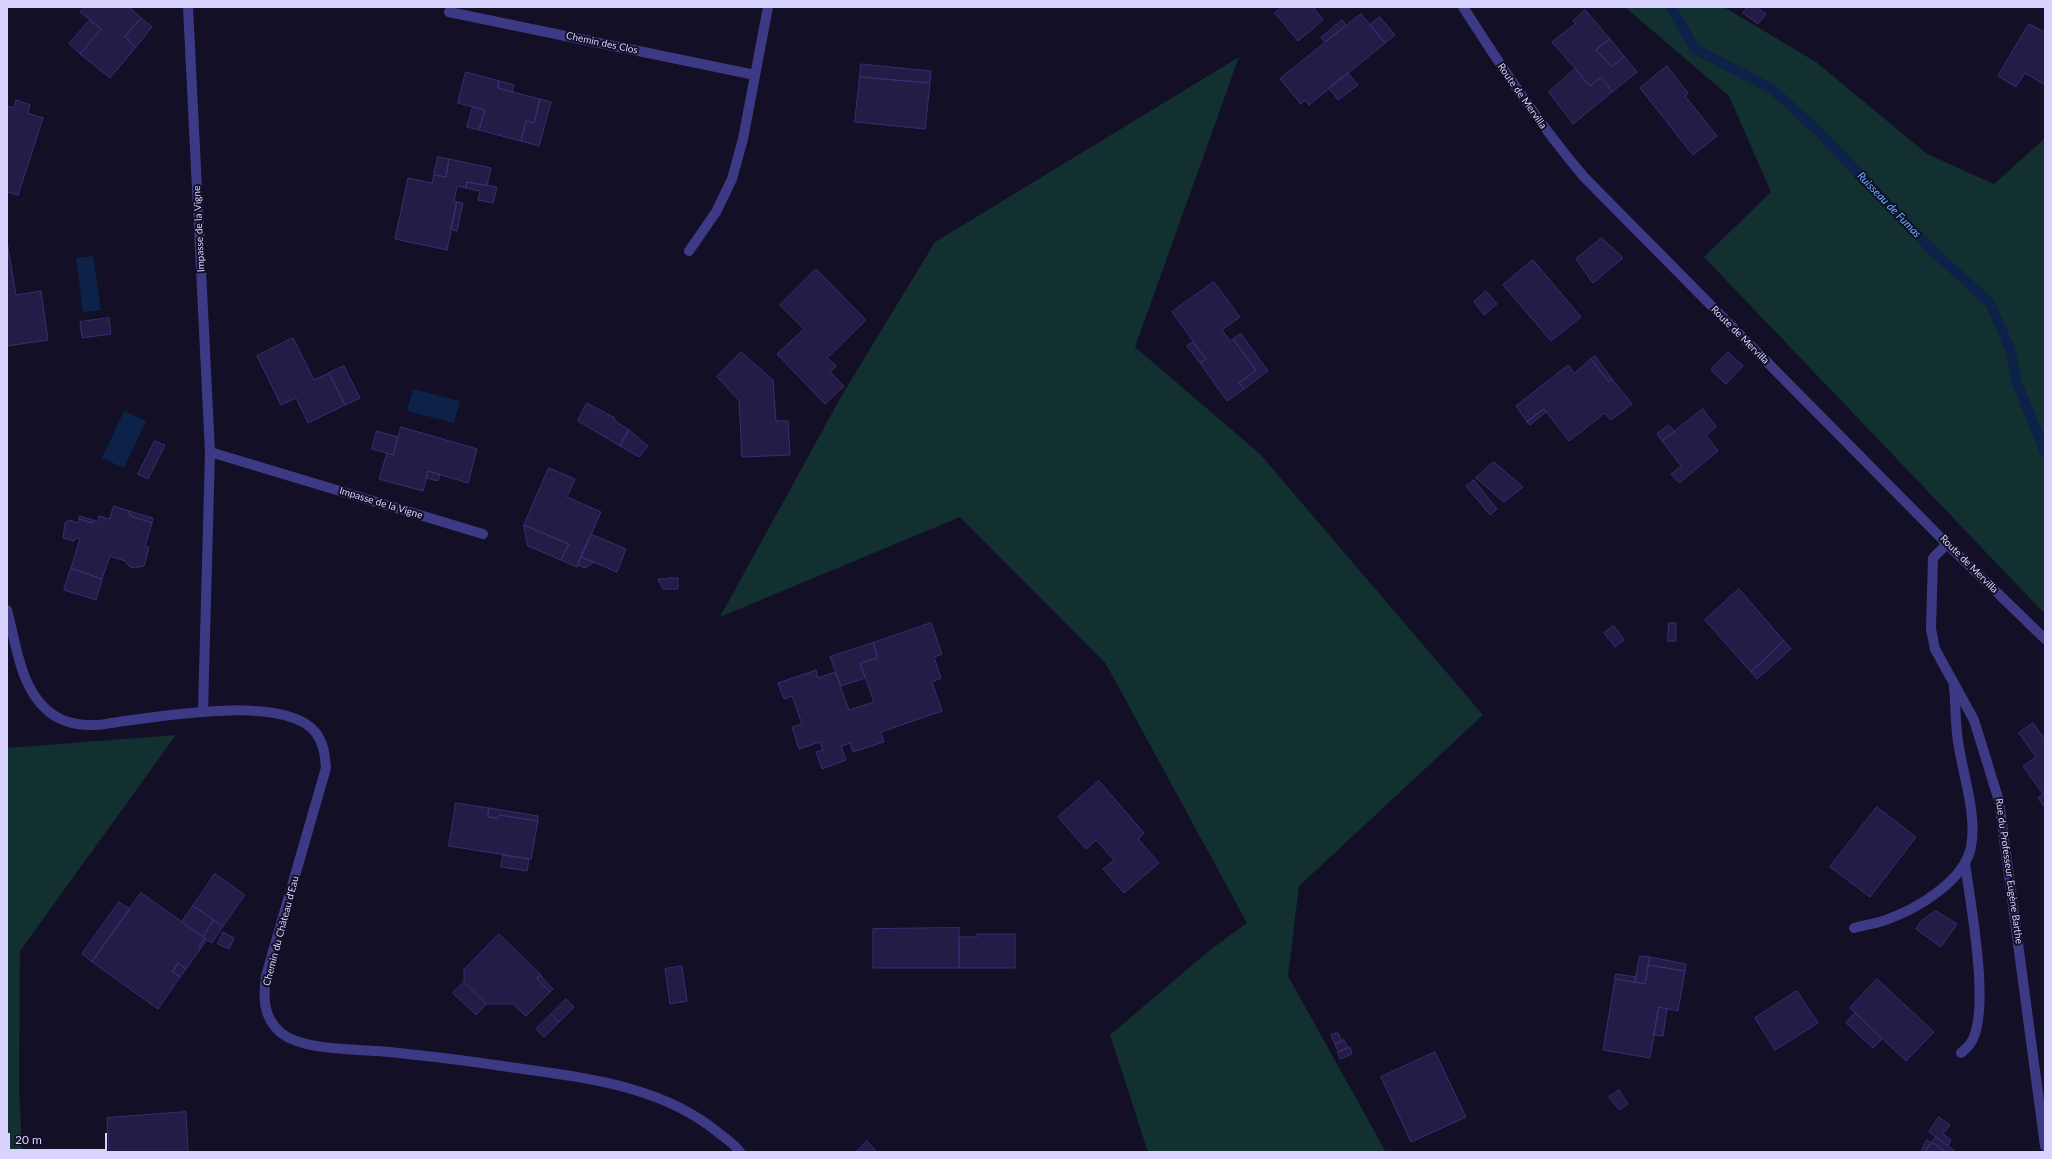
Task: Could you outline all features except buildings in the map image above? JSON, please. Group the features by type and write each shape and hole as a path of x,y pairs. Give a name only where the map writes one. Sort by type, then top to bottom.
{"street":[{"name":"Impasse de la Vigne","path":"188,7 210,452 203,711"},
{"path":"690,251 716,212 732,179 743,139 768,7"},
{"name":"Route de Mervilla","path":"1463,7 1507,76 1545,130 1584,177 1948,544 2045,639"},
{"name":"Chemin des Clos","path":"450,12 755,74"},
{"name":"Impasse de la Vigne","path":"210,452 483,534"},
{"name":"Rue du Professeur Eugène Barthe","path":"1948,544 1933,558 1931,629 1935,649 1974,720 2000,801 2045,1146"},
{"name":"Chemin du Château d'Eau","path":"7,610 24,674 33,695 47,710 64,721 89,725 203,711 269,712 296,719 316,733 324,751 326,768 266,976 264,996 268,1017 280,1032 296,1041 316,1046 431,1056 597,1080 641,1091 680,1108 708,1123 740,1152"},
{"path":"1854,928 1883,921 1914,907 1934,895 1965,863 1971,846 1972,818 1958,745 1954,683"},
{"path":"1961,1053 1970,1044 1975,1032 1980,1005 1972,915 1965,863"}],"green space":[{"path":"1625,7 1724,7 1816,62 1927,154 1994,184 2045,138 2045,614 1704,257 1771,192 1729,96"},
{"path":"1239,57 1135,347 1260,454 1483,715 1299,886 1288,976 1386,1152 1148,1152 1110,1035 1210,950 1247,923 1106,664 960,517 720,617 842,395 935,242"},
{"path":"176,735 20,951 19,1087 22,1152 7,1152 7,748"}],"water":[{"path":"93,256 101,310 83,312 76,258"},
{"path":"413,389 460,401 454,423 407,411"},
{"path":"124,411 146,421 124,468 102,458"}],"waterway":[{"name":"Ruisseau de Fumas","path":"1671,7 1695,49 1772,89 1819,132 1933,251 1990,303 2010,349 2017,383 2045,452"}]}
